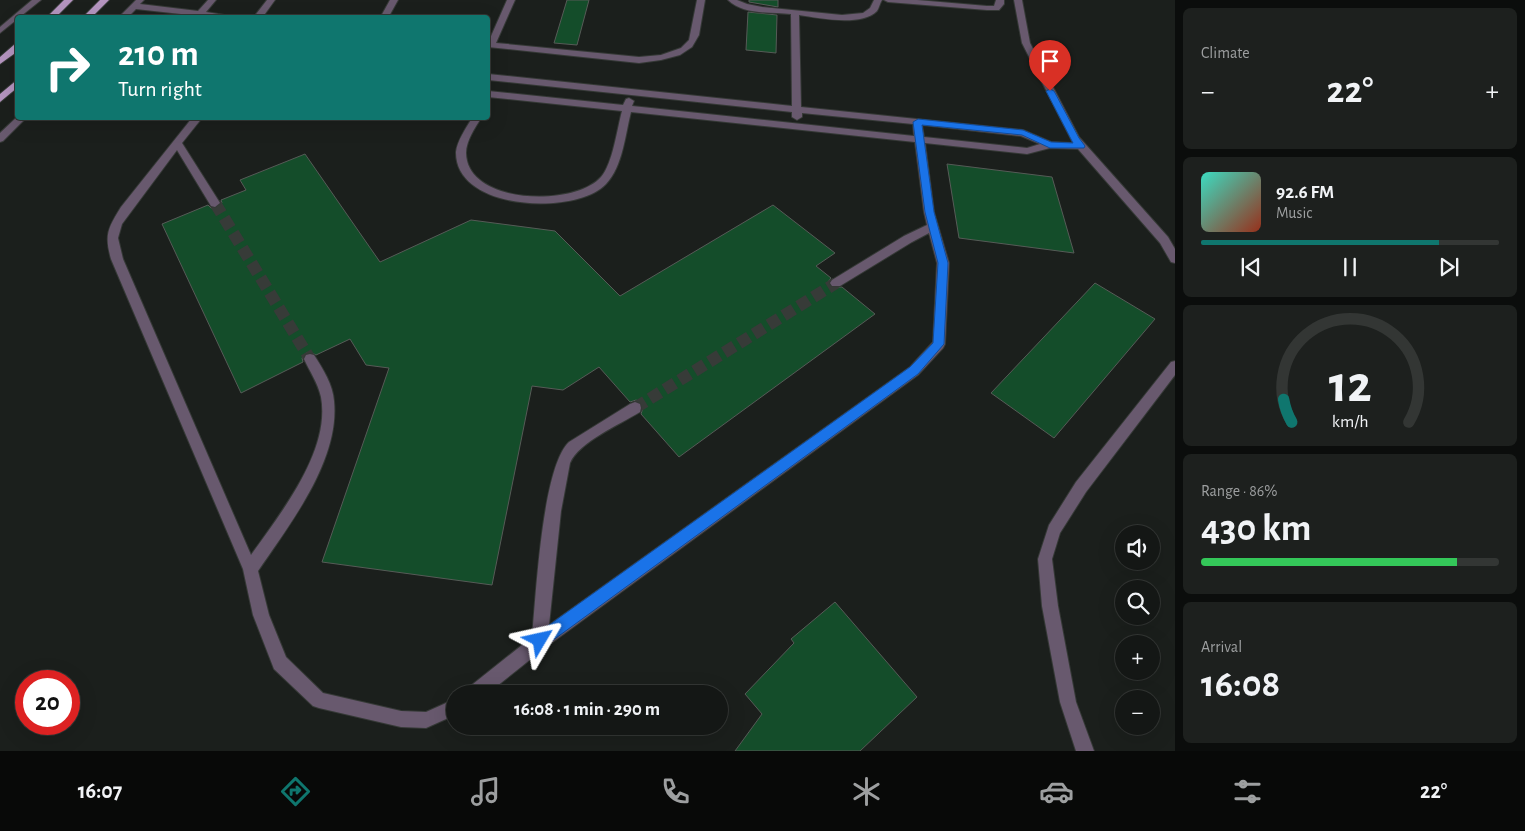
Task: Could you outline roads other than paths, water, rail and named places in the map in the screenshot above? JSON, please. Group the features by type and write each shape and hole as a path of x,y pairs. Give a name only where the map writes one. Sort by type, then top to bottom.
{"main road":[{"path":"53,15 69,0"},
{"path":"89,15 105,0"},
{"path":"0,61 15,48"},
{"path":"0,99 15,85"}],"street":[{"path":"19,15 37,0"},
{"path":"199,14 212,0"},
{"path":"259,15 271,0"},
{"path":"386,15 394,0"},
{"path":"490,43 511,0"},
{"path":"490,45 654,60 687,47 693,40 701,0"},
{"path":"732,0 738,5 750,8 856,18 868,15 876,8 877,1"},
{"path":"888,0 987,8 999,6 1000,0"},
{"path":"1018,0 1026,44 1075,139 1164,240 1175,259"},
{"path":"125,15 137,3 209,15"},
{"path":"795,12 796,109 798,127"},
{"path":"0,31 15,18"},
{"path":"490,77 1023,133 1050,145"},
{"path":"475,120 461,153 464,170 472,181 483,189 501,196 536,200 575,195 593,189 606,179 612,169 632,92"},
{"path":"490,94 1027,151 1050,145 1081,146"},
{"path":"0,139 19,120"},
{"path":"195,120 125,210 110,238 250,569 261,615 280,663 319,700 401,719 426,720 446,711"},
{"path":"485,685 540,640 914,371 939,344 943,263 929,212 918,122"},
{"path":"177,143 198,174 214,203"},
{"path":"836,283 908,239 934,227"},
{"path":"250,569 284,520 314,468 323,444 329,420 328,402 324,384 310,359"},
{"path":"1085,751 1068,702 1050,606 1045,559 1054,530 1081,487 1175,366"},
{"path":"540,640 550,540 560,476 567,452 635,408"}],"tunnel":[{"path":"215,203 310,359"},
{"path":"635,408 836,283"}]}
